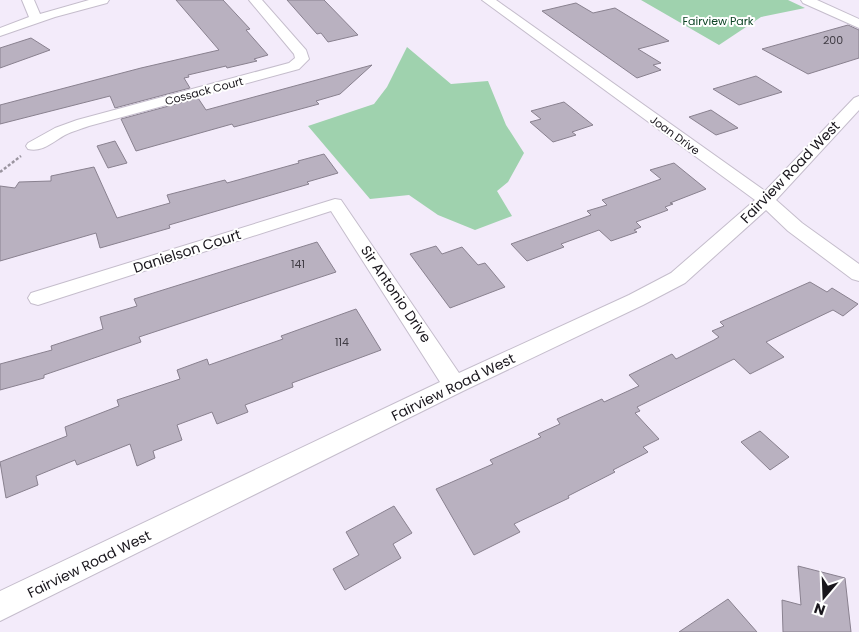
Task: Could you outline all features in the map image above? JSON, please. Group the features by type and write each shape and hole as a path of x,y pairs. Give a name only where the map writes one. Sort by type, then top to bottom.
{"street":[{"path":"28,0 36,19"},
{"path":"0,32 36,19 103,0"},
{"name":"Cossack Court","path":"34,146 62,131 83,123 294,66 302,59 301,53 255,0"},
{"name":"Joan Drive","path":"488,0 766,200 795,227 859,274"},
{"path":"807,0 859,24"},
{"name":"Fairview Road West","path":"0,606 455,385 636,300 678,278 766,200 859,101"},
{"name":"Sir Antonio Drive","path":"335,204 455,385"},
{"name":"Danielson Court","path":"38,298 335,204"}],"path":[{"path":"0,172 34,146"}],"green space":[{"name":"Fairview Park","path":"641,0 788,0 805,8 761,17 719,45"},
{"path":"407,47 451,84 488,81 506,125 524,153 508,182 497,191 512,216 475,230 438,215 409,195 370,199 308,126 374,104 387,87"}],"building":[{"path":"176,0 223,0 250,29 246,30 268,55 254,59 257,61 188,75 189,77 184,78 190,88 115,108 110,96 0,124 0,105 141,68 219,50"},
{"path":"287,0 324,0 358,35 328,42 321,33 317,34"},
{"path":"576,3 593,13 615,8 669,41 638,49 661,63 653,65 661,70 637,78 542,11"},
{"path":"848,25 859,30 859,58 808,74 762,49"},
{"path":"31,38 50,50 0,68 0,48"},
{"path":"372,65 340,94 316,101 319,104 234,127 232,124 136,151 121,119 198,98 206,110"},
{"path":"756,76 782,92 739,105 713,89"},
{"path":"564,102 593,125 572,132 576,135 553,142 530,122 541,119 531,111"},
{"path":"711,110 738,128 716,135 689,117"},
{"path":"115,141 127,163 108,168 97,146"},
{"path":"324,154 338,173 307,182 309,184 169,225 170,228 100,248 96,233 0,261 0,186 15,188 19,182 51,181 51,176 94,167 117,218 170,203 167,195 225,180 227,183"},
{"path":"674,163 706,189 670,203 673,204 665,207 668,210 636,222 641,227 634,230 637,232 611,241 599,230 561,244 564,247 527,261 511,244 591,215 587,211 607,205 602,200 661,179 650,170"},
{"path":"317,242 336,272 139,337 141,342 44,375 44,378 0,390 0,364 52,350 51,346 103,329 100,317 137,306 134,299"},
{"path":"436,246 442,254 462,247 478,265 485,263 505,287 450,308 410,254"},
{"path":"810,282 827,292 832,288 858,304 843,316 833,310 766,342 784,357 750,374 734,359 637,407 640,411 635,413 659,439 643,447 648,452 613,470 615,472 568,496 569,498 514,524 520,532 474,555 436,489 493,464 490,460 541,437 538,434 560,424 557,419 602,399 604,402 639,386 629,375 672,354 676,359 714,340 719,337 712,331 724,326 720,322"},
{"path":"356,309 381,350 292,383 293,387 245,405 248,412 217,424 212,412 177,425 182,440 153,451 155,458 137,466 130,444 77,465 75,460 36,476 38,485 6,498 0,462 67,436 65,427 119,406 117,400 180,379 177,370 207,359 209,365 283,339 281,336"},
{"path":"760,431 789,457 770,470 741,442"},
{"path":"394,506 412,533 393,544 401,558 345,590 333,569 359,555 346,532"},
{"path":"798,566 845,578 851,632 783,632 782,600 801,605"},
{"path":"728,599 757,632 679,632"}]}
